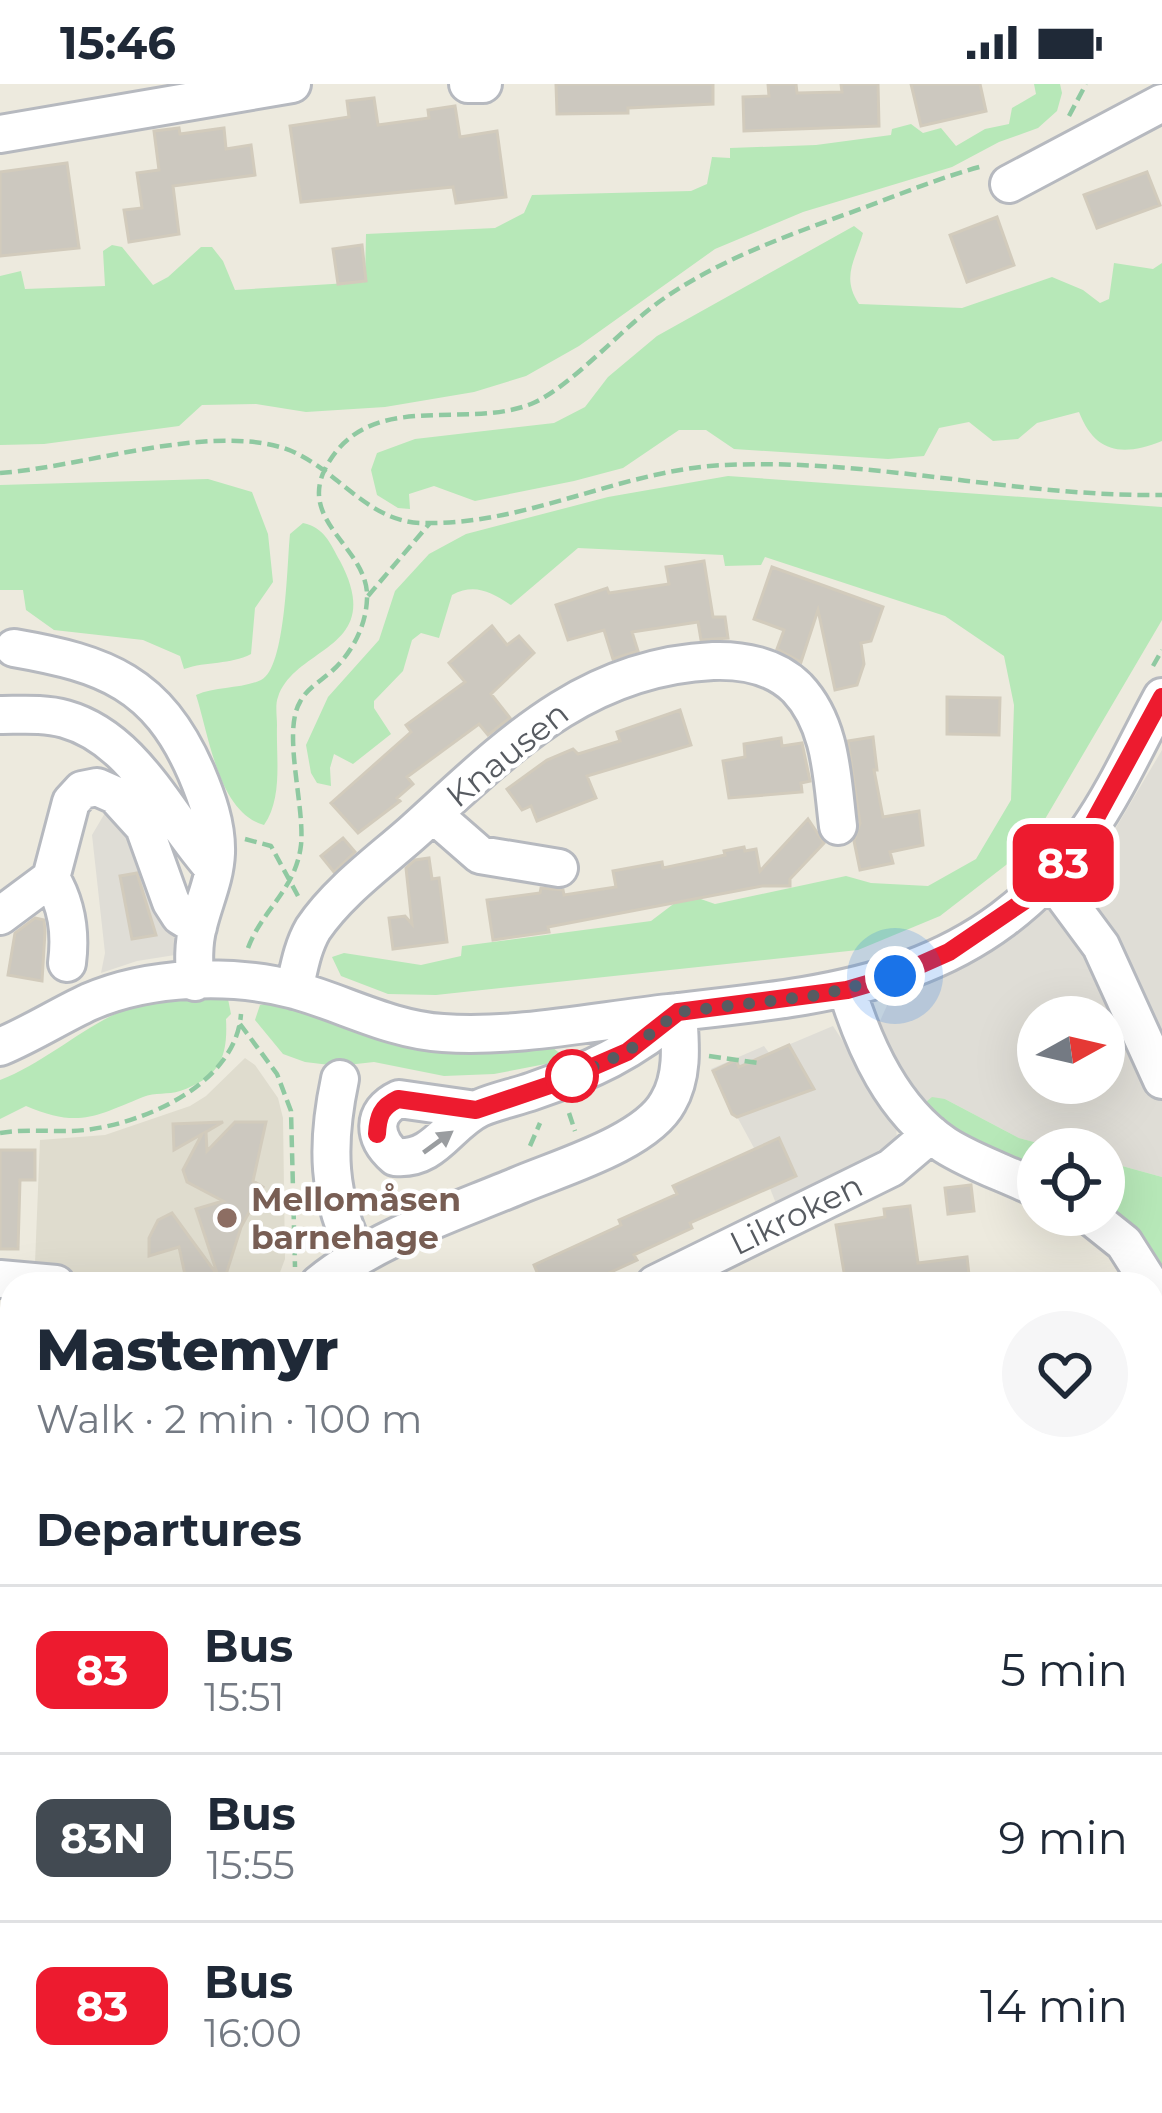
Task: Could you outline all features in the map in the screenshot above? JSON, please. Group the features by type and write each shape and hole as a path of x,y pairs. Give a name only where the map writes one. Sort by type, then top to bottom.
{"street":[{"path":"0,134 292,84"},
{"path":"468,84 482,84"},
{"path":"1001,174 1162,103"},
{"path":"14,648 94,668 135,688 159,708 194,767 209,806 215,854 198,927 195,982"},
{"name":"Knausen","path":"294,990 304,946 322,916 532,728 584,694 638,672 721,661 769,670 794,685 825,734 838,826"},
{"path":"0,1047 114,993 154,984 195,982 294,990 384,1022 440,1034 678,1012 847,990 895,976 949,952 1003,917 1050,877 1091,827 1156,683"},
{"path":"0,715 65,719 102,738 215,854"},
{"path":"0,916 51,878 67,812 75,795 88,788 105,789 144,827 171,902 180,916 198,927"},
{"path":"433,814 480,855 559,868"},
{"path":"1050,877 1101,946 1162,1080"},
{"path":"51,878 68,925 67,963"},
{"path":"847,990 860,1032 883,1075 931,1134 957,1152 1017,1179"},
{"path":"320,1272 647,1126 668,1104 679,1070 678,1012"},
{"path":"476,1110 627,1052 678,1012"},
{"path":"340,1079 330,1131 330,1176 335,1202 358,1257"},
{"name":"Likroken","path":"679,1272 890,1168 931,1134"},
{"path":"1115,1236 1142,1272"}],"path":[{"path":"1064,124 1086,84"},
{"path":"368,597 362,573 325,519 320,493 324,470 342,445 373,424 416,416 497,412 531,404 559,386 637,318 719,265 776,239 1001,174"},
{"path":"0,473 44,470 183,445 247,441 296,452 384,514 430,523 510,511 670,472 721,465 819,465 1060,492 1162,495"},
{"path":"245,960 252,937 291,883 298,864 303,825 293,734 296,709 355,641 368,597 430,523"},
{"path":"1156,683 1162,650"},
{"path":"215,854 265,842 291,883"},
{"path":"0,1132 97,1127 177,1097 215,1074 240,1024 277,1074 291,1111 307,1272"},
{"path":"680,1055 758,1063"},
{"path":"568,1113 575,1131"},
{"path":"528,1151 541,1123"}],"shaded area":[{"path":"1162,750 1162,1177 1125,1167 1125,1128 1017,1128 1017,1137 945,1099 921,1106 880,1039 880,1021 889,1001 958,968 1045,909 1095,863"},
{"path":"122,784 182,899 175,955 101,973 105,953 92,835"},
{"path":"833,1026 896,1123 897,1144 882,1158 777,1206 754,1148 735,1113 731,1114 711,1069 764,1046 769,1053"},
{"path":"245,1058 278,1098 283,1118 285,1259 280,1272 66,1272 35,1263 40,1140 105,1135 206,1096"}],"green space":[{"path":"1034,84 1060,84 1062,93 1057,111 1038,128 952,167 803,212 715,249 579,346 526,376 474,392 385,407 306,412 256,404 202,405 179,426 44,444 0,445 0,276 21,271 25,289 105,286 103,251 112,245 122,247 153,285 201,247 212,247 235,290 365,282 366,234 495,228 524,213 532,195 691,191 707,184 712,157 730,158 730,148 816,145 891,135 892,129 911,124 923,133 941,128 956,146 985,129 1009,124 1012,108 1036,94"},
{"path":"854,226 863,233 850,277 859,304 962,308 1052,277 1100,303 1109,299 1114,263 1153,269 1162,263 1162,441 1134,449 1111,448 1093,436 1079,412 1037,423 1018,439 993,441 969,422 939,428 924,456 888,459 734,449 706,430 679,430 623,468 574,481 475,501 434,486 409,494 410,509 398,508 377,495 371,470 377,453 415,439 554,423 585,407 608,377 657,336"},
{"path":"728,476 1162,507 1162,620 1028,848 940,916 858,950 436,995 388,994 341,976 332,957 344,953 421,965 461,956 462,946 651,921 680,899 695,897 715,904 846,876 871,883 928,886 976,859 1011,800 1014,705 1004,656 945,616 765,557 761,565 725,566 723,555 578,548 511,605 482,591 452,595 439,638 421,633 412,640 403,671 374,701 391,734 353,764 334,754 331,786 317,783 306,745 328,697 379,640 395,591 429,554 466,534 608,497"},
{"path":"208,479 252,492 268,534 273,582 255,608 251,654 184,669 180,656 143,640 54,630 26,610 23,590 0,590 0,485"},
{"path":"303,523 322,532 333,548 352,590 353,612 346,629 288,680 278,697 276,790 264,825 248,817 226,789 196,695 253,683 269,672 280,636 290,534"},
{"path":"223,996 231,1014 226,1019 223,1055 213,1072 194,1085 86,1117 59,1117 26,1106 0,1119 0,1080 97,1023 142,1004"},
{"path":"272,1003 349,1023 414,1050 476,1053 552,1047 563,1056 556,1062 494,1074 444,1076 374,1062 338,1066 305,1062 283,1054 255,1020 260,1005"},
{"path":"932,1097 945,1099 1017,1137 1017,1165 955,1137 921,1106"},
{"path":"1125,1167 1162,1177 1162,1272 1157,1272 1125,1236"}],"building":[{"path":"556,84 713,84 713,104 557,114"},
{"path":"768,84 796,84 797,93 842,92 841,84 878,84 879,126 744,131 743,97 769,96"},
{"path":"911,84 980,84 986,111 921,126"},
{"path":"374,98 378,125 429,118 428,110 455,106 460,137 497,131 506,197 456,203 453,187 301,202 290,126 349,117 347,101"},
{"path":"179,128 180,134 224,128 226,149 251,145 255,175 173,186 179,234 129,242 124,210 142,208 137,173 159,170 154,131"},
{"path":"67,163 79,248 0,256 0,172"},
{"path":"1147,172 1160,205 1097,228 1084,195"},
{"path":"997,217 1014,265 967,282 950,235"},
{"path":"362,245 366,281 338,284 333,249"},
{"path":"704,561 713,617 725,617 728,638 701,640 698,622 632,632 638,651 613,659 604,630 568,640 556,605 607,588 609,593 669,584 666,567"},
{"path":"772,567 883,607 871,641 861,643 864,664 857,685 835,690 818,610 801,662 777,649 784,630 754,619"},
{"path":"492,626 507,645 519,636 534,653 491,694 510,718 488,735 479,724 407,777 413,784 397,798 400,801 358,833 331,803 411,732 406,725 465,682 449,663"},
{"path":"947,697 1000,698 999,735 947,734"},
{"path":"680,710 691,745 587,776 596,798 537,821 531,806 522,810 507,789 547,760 573,749 578,754 620,741 617,732"},
{"path":"873,737 883,817 919,811 923,845 890,852 893,863 860,870 854,841 860,823 848,741"},
{"path":"781,738 782,746 802,743 810,781 801,783 802,792 729,798 723,761 745,757 744,744"},
{"path":"808,819 824,843 790,879 790,886 762,886 493,940 487,900 540,893 541,888 563,890 564,895 616,887 613,871 662,862 663,868 744,847 745,851 756,849 760,871"},
{"path":"343,838 355,852 334,872 321,856"},
{"path":"429,858 432,879 439,878 447,942 393,949 389,918 405,916 412,924 406,868 415,860"},
{"path":"137,873 156,935 132,939 120,876"},
{"path":"35,918 44,920 42,981 8,975 15,933"},
{"path":"789,1045 814,1089 737,1117 732,1114 713,1071 736,1060 739,1067"},
{"path":"223,1122 206,1132 207,1151 235,1122 266,1122 253,1181 263,1187 241,1227 227,1272 217,1272 196,1209 223,1201 187,1182 183,1170 202,1134 174,1150 173,1124"},
{"path":"779,1138 796,1176 690,1223 692,1228 634,1255 637,1260 611,1272 537,1272 534,1265 677,1194 673,1186"},
{"path":"0,1150 35,1150 35,1180 20,1180 18,1249 0,1249"},
{"path":"971,1185 974,1211 948,1214 945,1188"},
{"path":"910,1206 918,1263 967,1257 969,1272 844,1272 836,1225 885,1217 884,1209"},
{"path":"172,1213 215,1272 184,1272 179,1247 149,1256 149,1238 158,1220"}],"bus line":[{"name":"83","path":"377,1134 378,1117 398,1099 476,1110 627,1052 678,1012 847,990 895,976 949,952 1024,901 1072,852 1091,827 1162,697"}],"place":[{"name":"Mellomåsen barnehage","path":"227,1218"}],"route":[{"path":"572,1076 553,1084 627,1052 678,1012 792,1000 895,976"}]}
